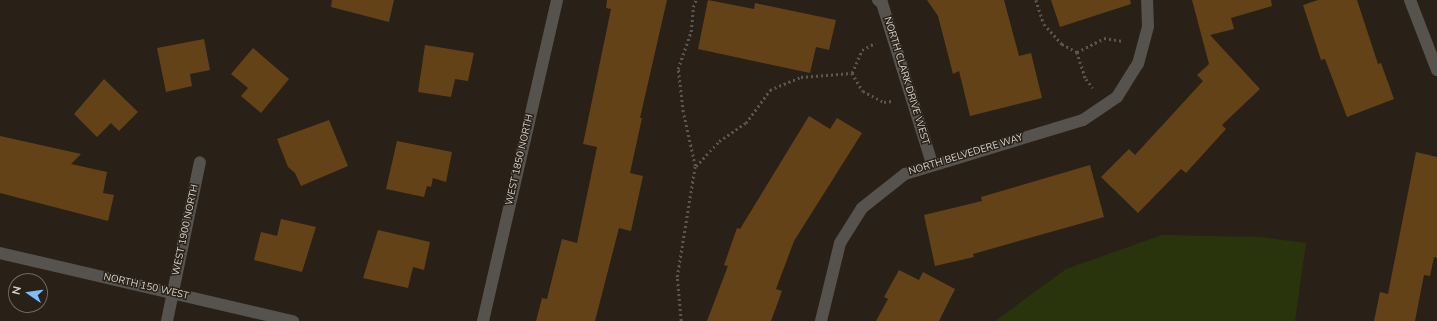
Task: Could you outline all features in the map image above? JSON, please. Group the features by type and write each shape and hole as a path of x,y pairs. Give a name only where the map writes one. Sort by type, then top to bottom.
{"street":[{"name":"WEST 1850 NORTH","path":"483,321 557,0"},
{"name":"NORTH CLARK DRIVE WEST","path":"878,0 882,3 932,164"},
{"name":"NORTH BELVEDERE WAY","path":"821,321 840,244 862,208 905,174 932,164 1083,120 1117,97 1138,64 1148,26 1147,0"},
{"path":"1410,0 1437,70"},
{"name":"WEST 1900 NORTH","path":"167,321 200,162"},
{"name":"NORTH 150 WEST","path":"0,253 292,321"}],"path":[{"path":"682,321 677,277 695,166 683,112 678,69 691,32 693,6 696,0"},
{"path":"1036,0 1044,24 1062,44 1077,52 1086,79 1093,88"},
{"path":"1077,52 1104,38 1124,41"},
{"path":"852,72 862,50 876,42"},
{"path":"695,166 719,141 746,123 770,90 801,77 852,72"},
{"path":"852,72 863,91 884,102 893,101"}],"green space":[{"path":"1162,235 1260,237 1306,243 1295,321 995,321 1066,269"}],"building":[{"path":"332,0 394,0 389,22 331,7"},
{"path":"607,0 667,0 640,118 642,118 630,173 643,176 631,231 619,228 595,321 536,321 542,298 547,299 562,239 577,243 597,147 583,144 611,9 606,8"},
{"path":"708,0 754,9 755,3 836,20 829,50 816,47 810,73 698,49"},
{"path":"927,0 1004,0 1019,56 1031,53 1042,98 970,116 959,71 953,74 938,16"},
{"path":"1051,0 1130,0 1131,4 1060,27"},
{"path":"1192,0 1271,0 1272,6 1231,18 1234,29 1210,35 1260,89 1222,125 1226,129 1186,173 1181,169 1138,213 1101,177 1129,149 1135,155 1203,81 1197,75 1209,64"},
{"path":"1318,0 1357,0 1378,64 1381,63 1394,99 1347,117 1325,59 1321,60 1303,5"},
{"path":"204,39 210,70 190,74 192,86 166,92 157,48"},
{"path":"425,45 474,53 468,81 455,79 451,97 418,92"},
{"path":"253,48 289,79 261,113 241,96 248,88 231,74"},
{"path":"104,79 138,112 119,131 111,123 97,137 74,114"},
{"path":"809,116 830,129 837,118 862,133 794,241 776,289 782,291 771,321 707,321 728,266 724,265 737,228 740,229"},
{"path":"329,120 348,166 301,186 295,173 288,167 277,139"},
{"path":"0,136 81,154 71,164 107,172 103,193 114,195 108,221 0,193"},
{"path":"397,141 452,152 446,182 433,178 431,187 427,186 424,197 386,189"},
{"path":"1416,152 1437,157 1437,258 1434,257 1430,276 1424,275 1415,321 1374,321 1380,292 1388,294"},
{"path":"1090,165 1104,217 973,254 974,257 935,266 924,215 982,201 981,197"},
{"path":"281,219 316,227 302,272 254,260 261,232 277,236"},
{"path":"378,230 430,242 424,270 413,267 408,288 363,278"},
{"path":"899,270 919,280 923,272 955,289 939,321 876,321 888,299 884,297"}]}
